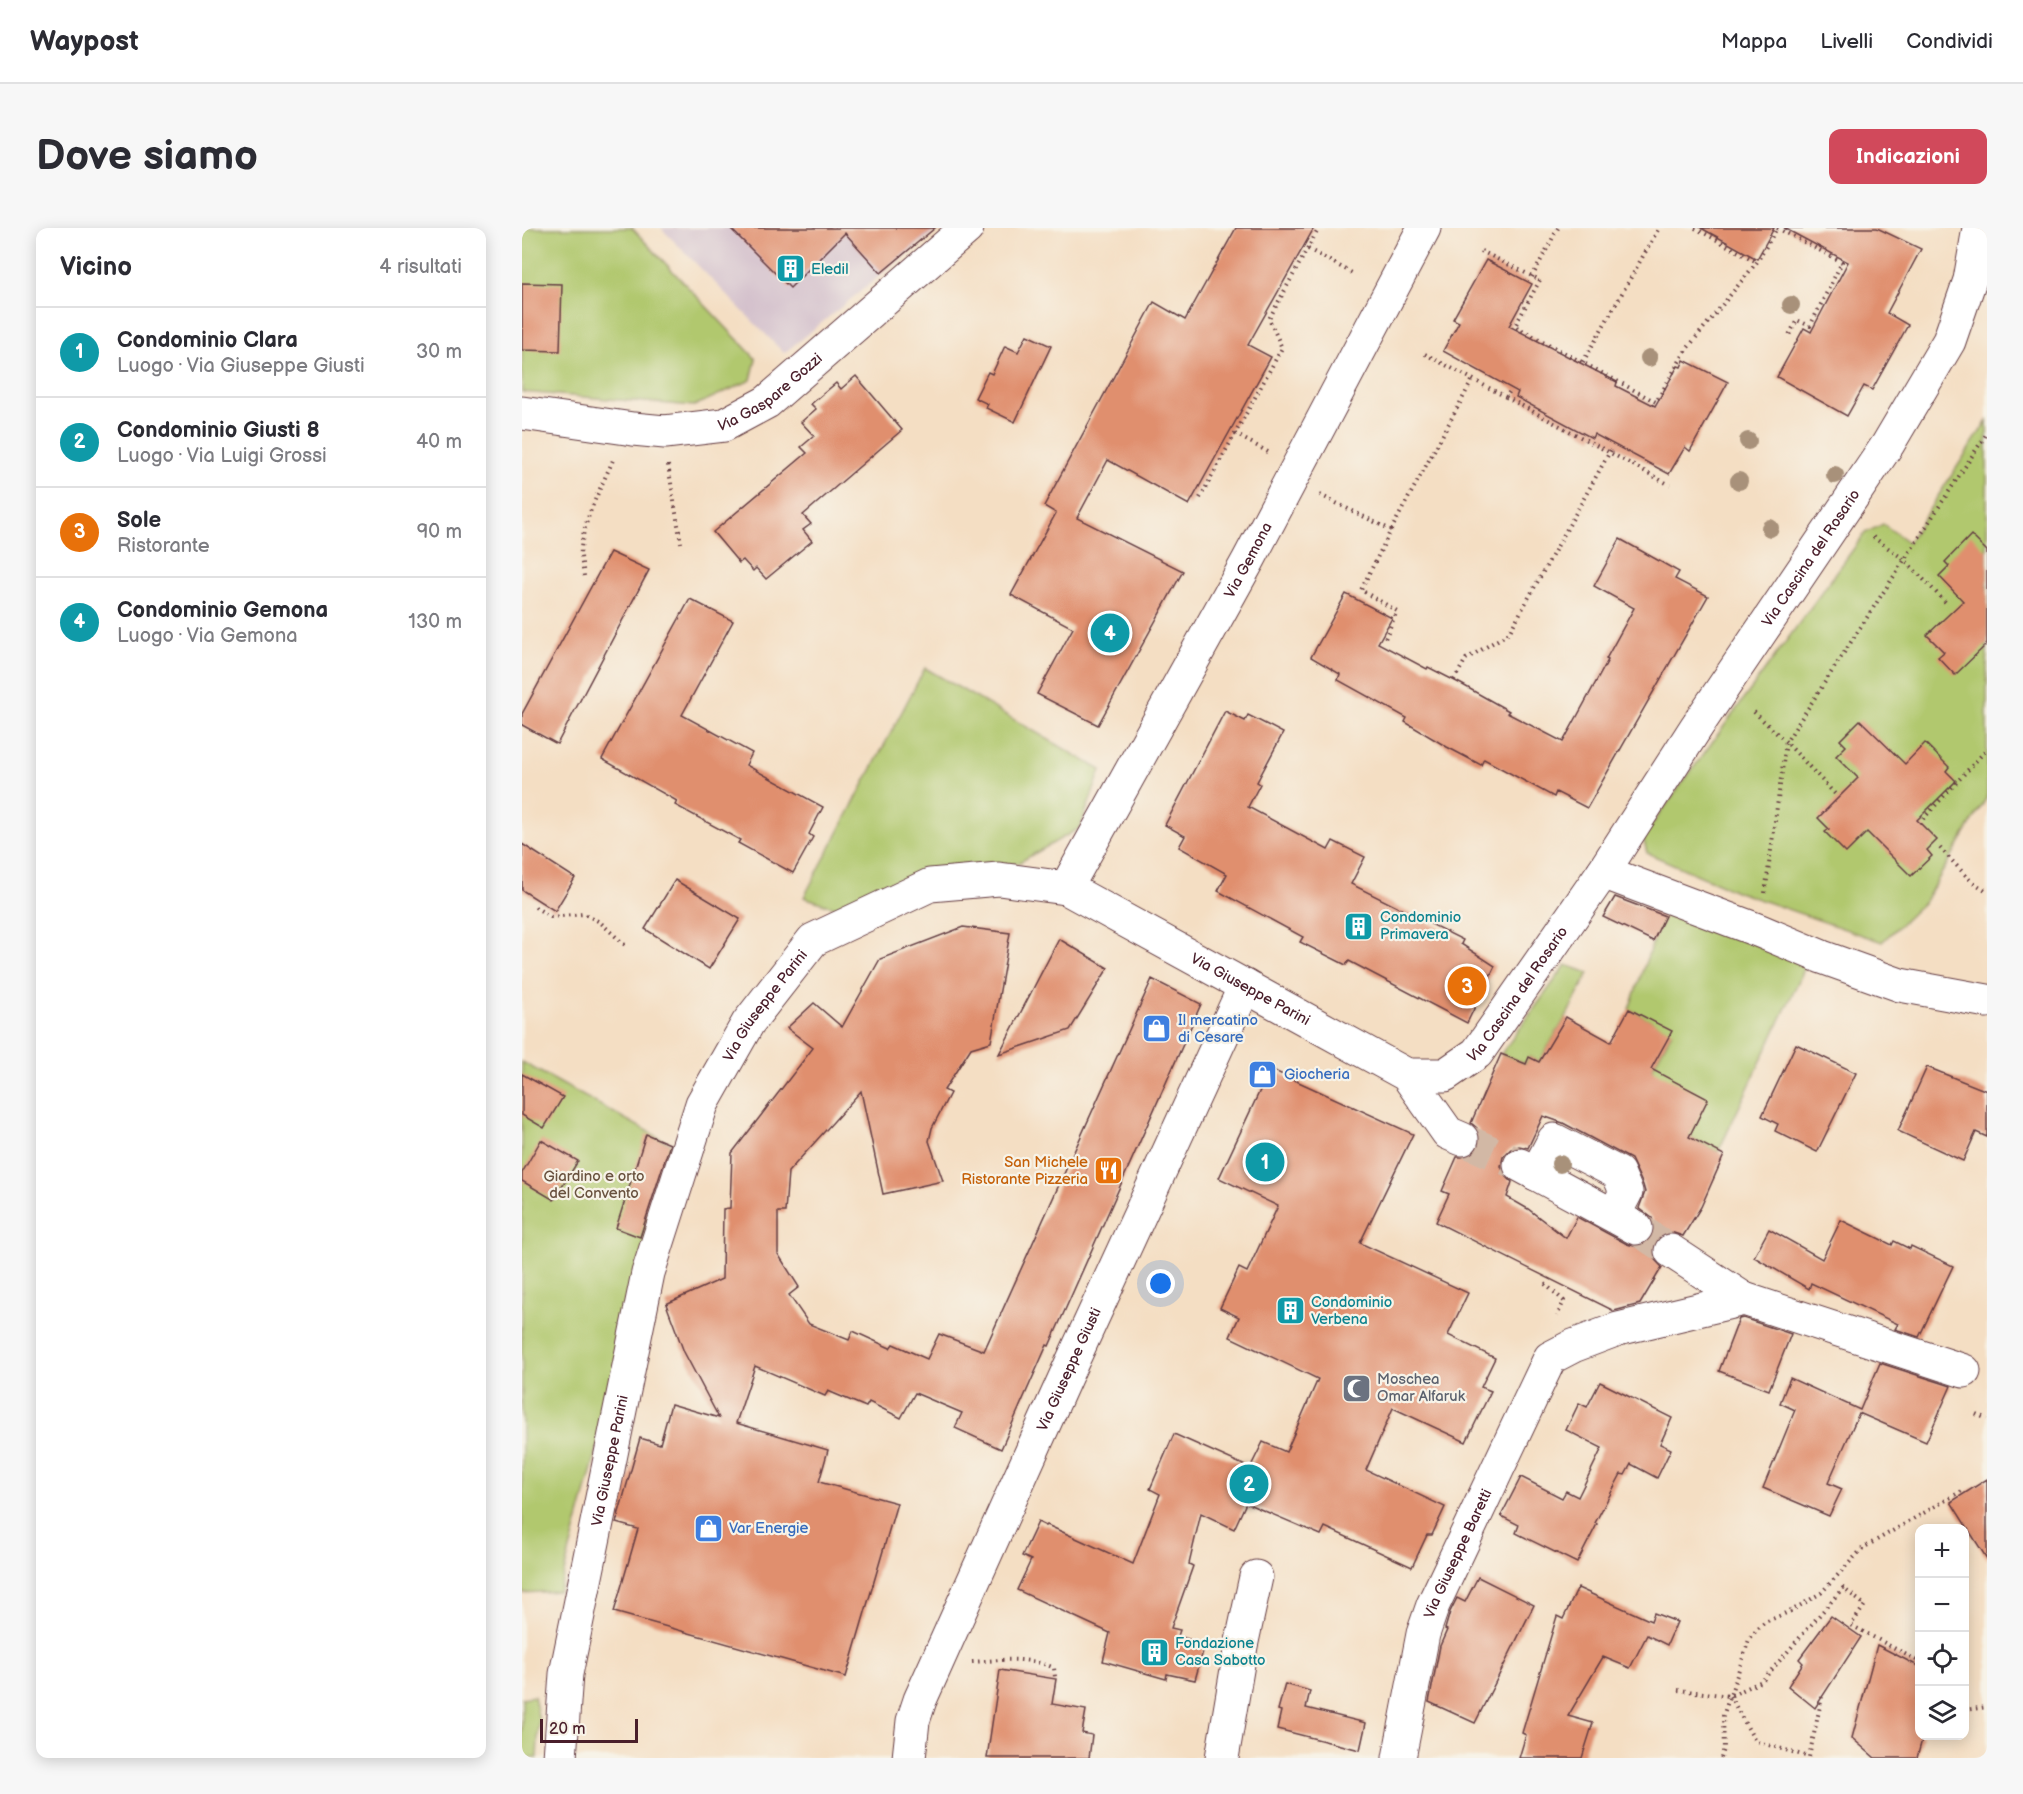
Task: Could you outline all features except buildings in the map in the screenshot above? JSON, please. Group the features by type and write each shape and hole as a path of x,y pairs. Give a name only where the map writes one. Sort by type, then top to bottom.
{"street":[{"name":"Via Gaspare Gozzi","path":"522,412 665,432 724,425 767,402 967,228"},
{"name":"Via Gemona","path":"1066,888 1243,570 1424,228"},
{"name":"Via Cascina del Rosario","path":"1407,1074 1445,1075 1477,1053 1603,872 1697,726 1888,444 1949,341 1970,280 1978,228"},
{"path":"1603,872 1900,985 1987,1001"},
{"name":"Via Giuseppe Parini","path":"560,1758 566,1674 648,1273 702,1104 748,1023 813,940 930,885 999,879 1066,888 1407,1074 1448,1133 1462,1139"},
{"name":"Via Giuseppe Giusti","path":"909,1758 913,1722 920,1700 1245,986"},
{"path":"1528,1170 1625,1222"},
{"path":"1671,1251 1744,1299 1964,1371"},
{"name":"Via Giuseppe Baretti","path":"1398,1758 1423,1634 1438,1596 1550,1358 1573,1346 1618,1329 1744,1299"},
{"path":"1222,1758 1241,1646 1256,1576"}],"path":[{"path":"1200,498 1282,348 1269,319 1319,228"},
{"path":"1532,277 1558,228"},
{"path":"1583,362 1659,228"},
{"path":"1695,228 1757,262"},
{"path":"1481,251 1540,280 1515,326 1656,402 1686,350 1757,262 1777,228 1842,262 1810,326 1797,320 1788,337"},
{"path":"1308,249 1352,273"},
{"path":"1425,354 1611,450 1670,485"},
{"path":"1384,641 1397,611 1361,590 1473,379"},
{"path":"1506,397 1510,391"},
{"path":"665,432 681,543"},
{"path":"1766,893 1786,742 1987,433"},
{"path":"1235,434 1276,456"},
{"path":"1454,680 1466,659 1509,633 1611,450"},
{"path":"584,576 581,550 584,533 614,457"},
{"path":"1319,495 1391,530"},
{"path":"1872,537 1905,560 1948,605"},
{"path":"1754,712 1835,794"},
{"path":"1923,819 1987,749"},
{"path":"1940,848 1971,881 1987,891"},
{"path":"535,907 551,917 584,914 600,922 626,946"},
{"path":"1976,1414 1987,1419"},
{"path":"1721,1758 1724,1749 1723,1716 1750,1637 1766,1622 1791,1611 1821,1593 1863,1548 1962,1491"},
{"path":"1678,1690 1730,1696 1762,1681 1843,1588 1865,1605 1851,1625 1915,1659"},
{"path":"961,1662 1017,1659 1040,1661 1054,1668 1055,1677"},
{"path":"1730,1696 1755,1741 1809,1757 1822,1697"},
{"path":"1969,1709 1987,1707"}],"shaded area":[{"path":"661,228 939,228 784,353"}],"green space":[{"path":"522,228 632,228 756,359 751,380 694,406 522,392"},
{"path":"1987,421 1987,797 1925,901 1882,942 1738,892 1647,853 1643,837 1865,533 1883,524 1908,542"},
{"path":"925,668 1101,770 1080,828 1018,863 846,911 804,897"},
{"path":"1667,911 1807,963 1718,1152 1663,1123 1636,1098 1672,1032 1629,1009 1653,941"},
{"path":"1566,965 1589,973 1539,1062 1529,1057 1526,1064 1501,1054"},
{"name":"Giardino e orto del Convento","path":"522,1062 678,1148 559,1591 522,1593"},
{"path":"534,1696 539,1721 537,1758 522,1758 522,1698"}],"tunnel":[{"path":"1462,1139 1520,1165"},
{"path":"1636,1228 1671,1251"}],"place":[{"name":"Eledil","path":"790,269"},
{"name":"Condominio Gemona","path":"1110,633"},
{"name":"Condominio Primavera","path":"1359,926"},
{"name":"Sole","path":"1467,986"},
{"name":"Il mercatino di Cesare","path":"1157,1029"},
{"name":"Giocheria","path":"1263,1074"},
{"name":"Condominio Clara","path":"1265,1162"},
{"name":"San Michele Ristorante Pizzeria","path":"1109,1171"},
{"name":"Condominio Verbena","path":"1290,1311"},
{"name":"Moschea Omar Alfaruk","path":"1356,1388"},
{"name":"Condominio Giusti 8","path":"1249,1484"},
{"name":"Var Energie","path":"708,1528"},
{"name":"Fondazione Casa Sabotto","path":"1154,1652"}]}
